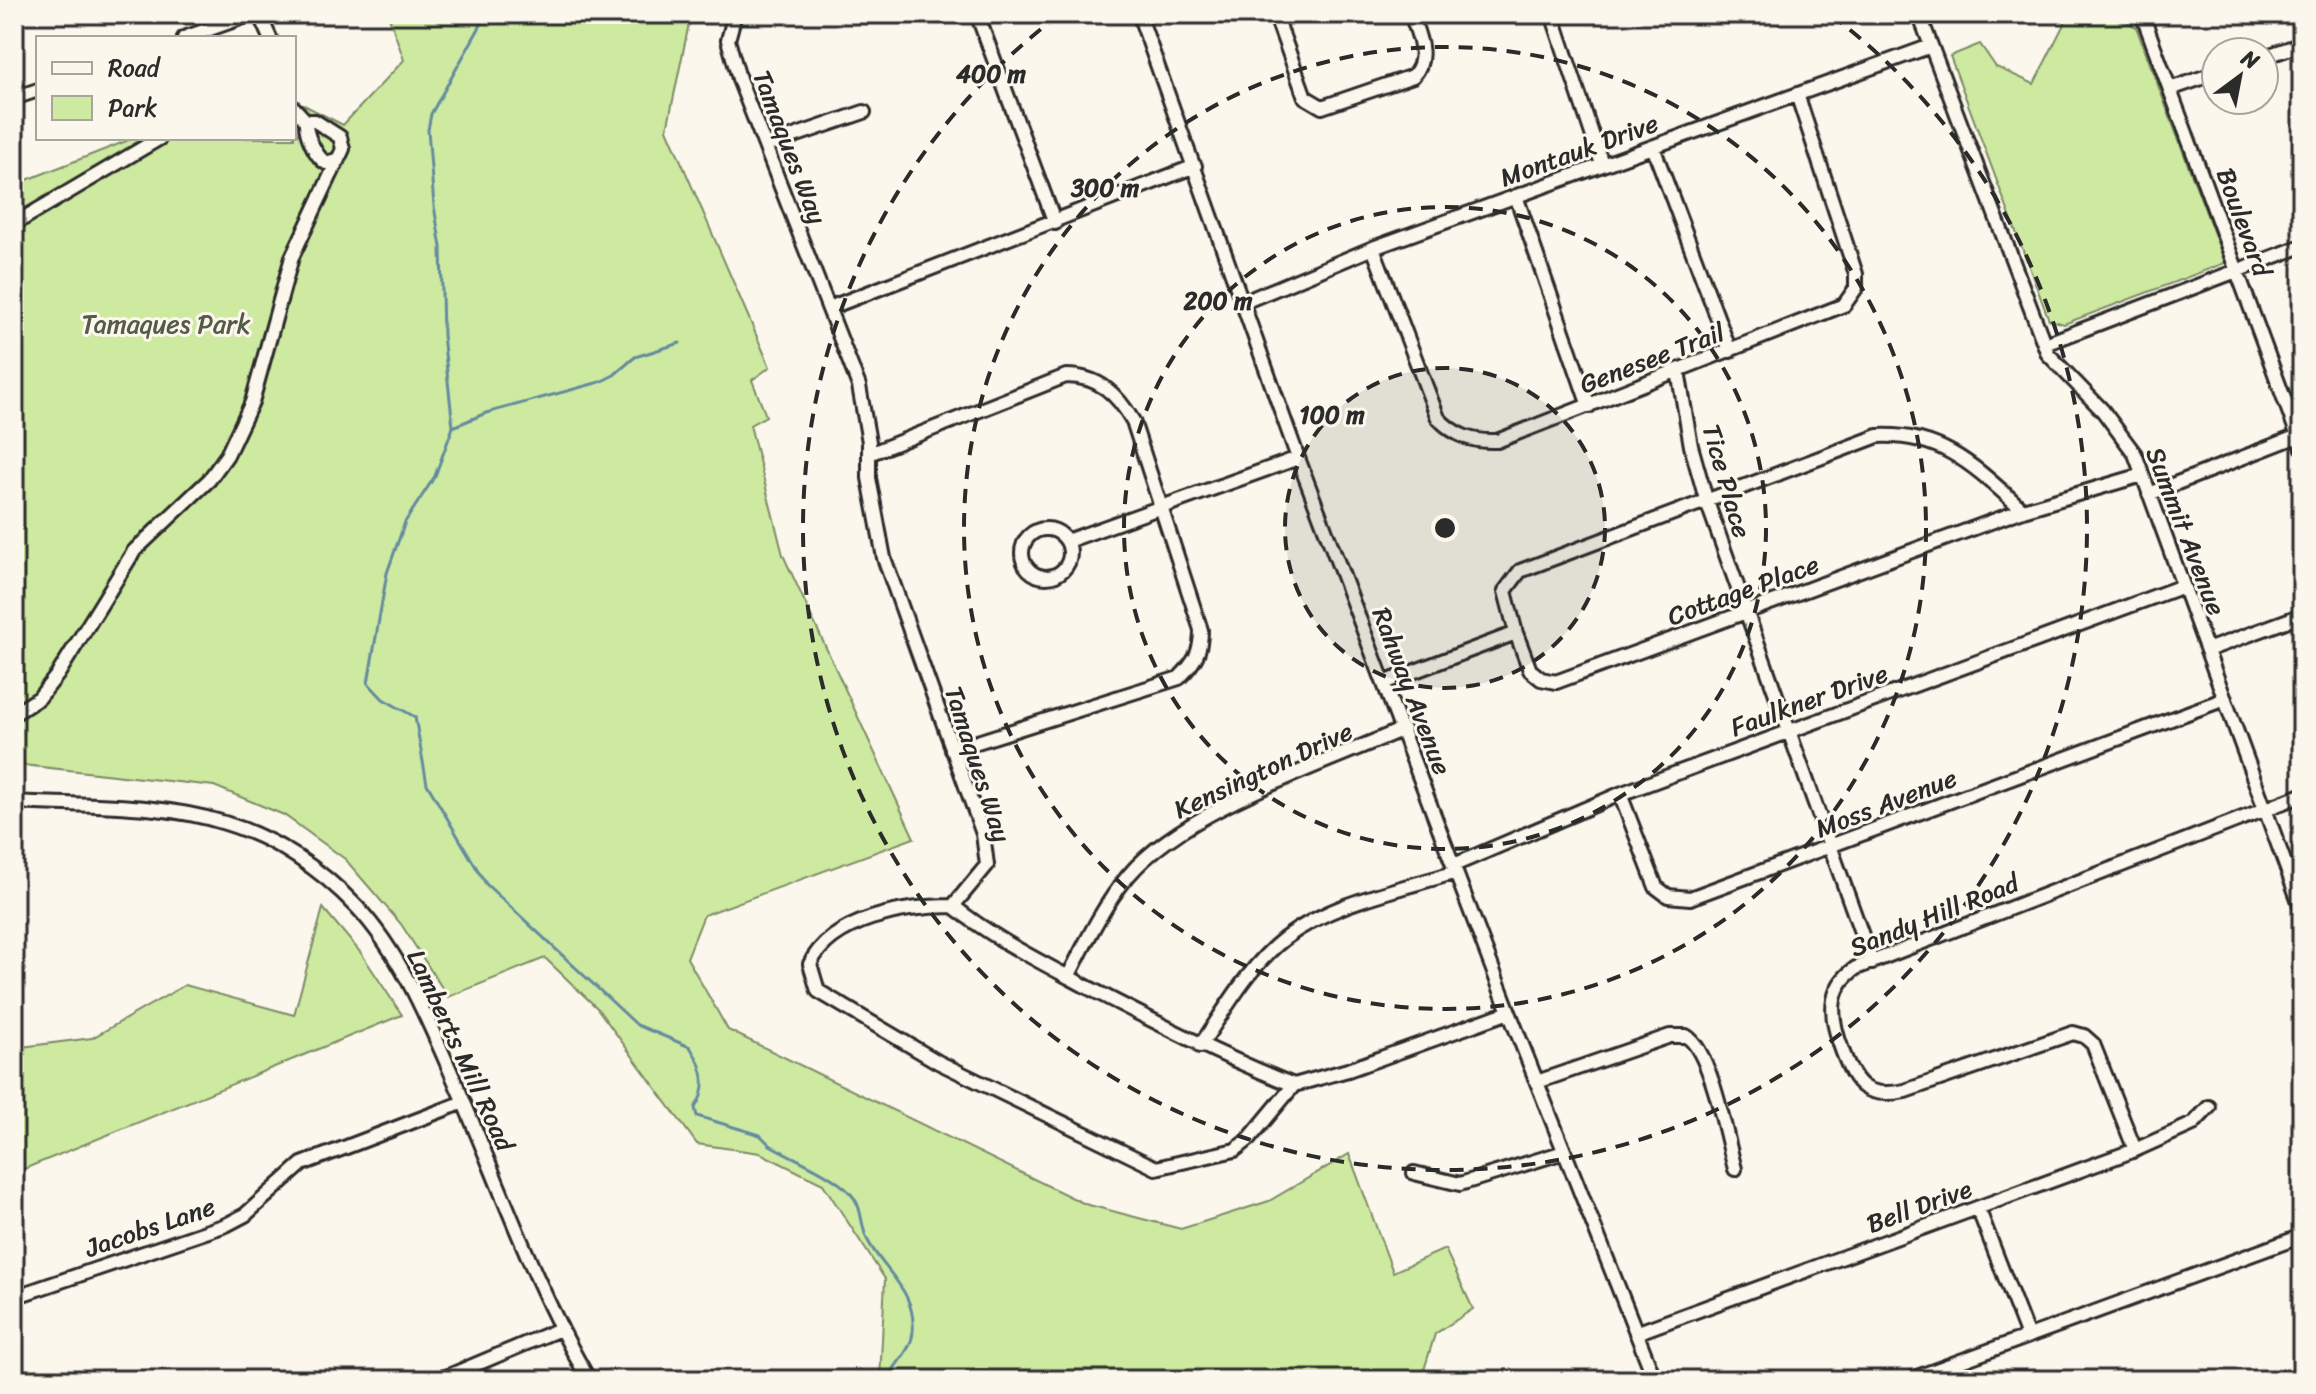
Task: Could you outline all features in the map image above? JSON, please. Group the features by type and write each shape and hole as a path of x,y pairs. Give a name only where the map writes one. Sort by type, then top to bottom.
{"street":[{"path":"190,36 252,14"},
{"path":"259,14 269,36"},
{"name":"Tamaques Way","path":"735,14 728,40 740,82 859,386 869,454 869,478 884,558 983,834 987,865 953,906"},
{"path":"977,14 1055,223"},
{"name":"Rahway Avenue","path":"1139,14 1298,458 1386,682 1509,1012 1655,1380"},
{"path":"1275,14 1305,97 1322,107 1413,76 1420,69 1423,56 1411,14"},
{"path":"1552,14 1602,164"},
{"name":"Summit Avenue","path":"1919,14 2045,344 2056,365 2121,433 2142,475 2302,910"},
{"name":"Boulevard","path":"2142,14 2300,441"},
{"path":"2280,52 2302,44"},
{"name":"Montauk Drive","path":"1244,302 1373,248 1931,46"},
{"path":"2170,89 2200,79"},
{"path":"14,98 36,91"},
{"name":"Genesee Trail","path":"1373,248 1438,418 1450,431 1466,439 1497,441 1844,305 1856,288 1852,255 1797,94"},
{"path":"14,714 39,698 58,674 134,551 209,480 227,455 252,402 292,257 343,149 342,139 315,121 306,121 296,110"},
{"path":"765,146 864,112"},
{"path":"306,121 305,128 320,159 326,163 336,160"},
{"path":"14,224 157,140"},
{"path":"1653,147 1730,351"},
{"path":"829,308 1055,223 1195,166"},
{"path":"1516,196 1589,406"},
{"path":"2045,344 2302,246"},
{"name":"Tice Place","path":"1678,371 1691,446 1706,499 1872,963"},
{"path":"869,454 1066,376 1086,376 1120,399 1133,421 1201,630 1201,649 1194,664 1179,678 952,750"},
{"name":"Cottage Place","path":"2023,510 1974,467 1944,447 1902,435 1878,436 1706,499 1513,576 1505,591 1505,599 1530,670 1541,679 1556,682 2023,510 2142,475"},
{"path":"2149,494 2300,441"},
{"path":"1067,541 1298,458"},
{"path":"1050,529 1067,541 1069,561 1060,573 1038,576 1026,567 1022,550 1035,532 1050,529"},
{"name":"Faulkner Drive","path":"1200,1046 1247,978 1283,940 1324,914 1455,869 1620,794 2183,586"},
{"path":"2207,650 2302,615"},
{"path":"1386,682 1516,633"},
{"name":"Moss Avenue","path":"1620,794 1648,876 1656,887 1668,896 1701,896 2225,699"},
{"name":"Kensington Drive","path":"1068,977 1104,909 1121,886 1170,839 1233,803 1403,729"},
{"name":"Sandy Hill Road","path":"2135,1150 2093,1044 2084,1036 2061,1036 1905,1091 1884,1095 1860,1085 1852,1076 1831,1012 1835,995 1847,974 1872,963 2302,795"},
{"name":"Lamberts Mill Road","path":"14,802 184,813 226,823 299,858 358,908 390,950 435,1036 560,1329 589,1380"},
{"path":"1294,1085 1200,1046 1068,977 972,922 953,906 901,911 847,929 817,950 810,964 818,991 938,1062 1156,1168 1235,1150 1249,1139 1294,1085 1348,1070 1509,1012"},
{"path":"1537,1082 1670,1036 1686,1036 1698,1047 1710,1077 1735,1169"},
{"name":"Jacobs Lane","path":"14,1297 226,1225 245,1215 302,1164 464,1102"},
{"name":"Bell Drive","path":"1636,1333 2135,1150 2193,1124 2209,1107"},
{"path":"1414,1173 1460,1184 1564,1152"},
{"path":"1978,1208 2027,1334"},
{"path":"1909,1380 2027,1334 2302,1236"},
{"path":"439,1380 560,1329"}],"green space":[{"name":"Tamaques Park","path":"388,14 691,14 667,129 770,367 752,380 766,416 750,425 783,555 914,838 704,915 687,958 728,1030 1085,1204 1181,1229 1269,1201 1349,1154 1393,1272 1445,1249 1473,1309 1435,1334 1421,1380 880,1380 885,1279 823,1184 760,1153 697,1144 597,1008 545,958 448,997 401,924 345,859 284,815 214,786 14,764 14,185 129,140 296,140 296,101 343,125 404,60"},
{"path":"2069,14 2114,14 2136,27 2225,263 2064,324 2049,320 1950,56 1980,44 1996,67 2034,84"},
{"path":"323,908 361,953 402,1015 14,1173 14,1048 92,1038 185,985 294,1015"}],"waterway":[{"path":"487,14 431,114 428,130 434,206 441,247 443,335 453,427 435,476 405,522 387,573 368,683 383,699 415,717 427,784 486,884 637,1025 690,1047 703,1077 702,1092 695,1108 697,1116 760,1135 770,1145 833,1179 854,1198 867,1239 904,1292 912,1316 910,1345 888,1380"},
{"path":"453,427 486,413 600,382 614,375 635,357 680,343"}]}
